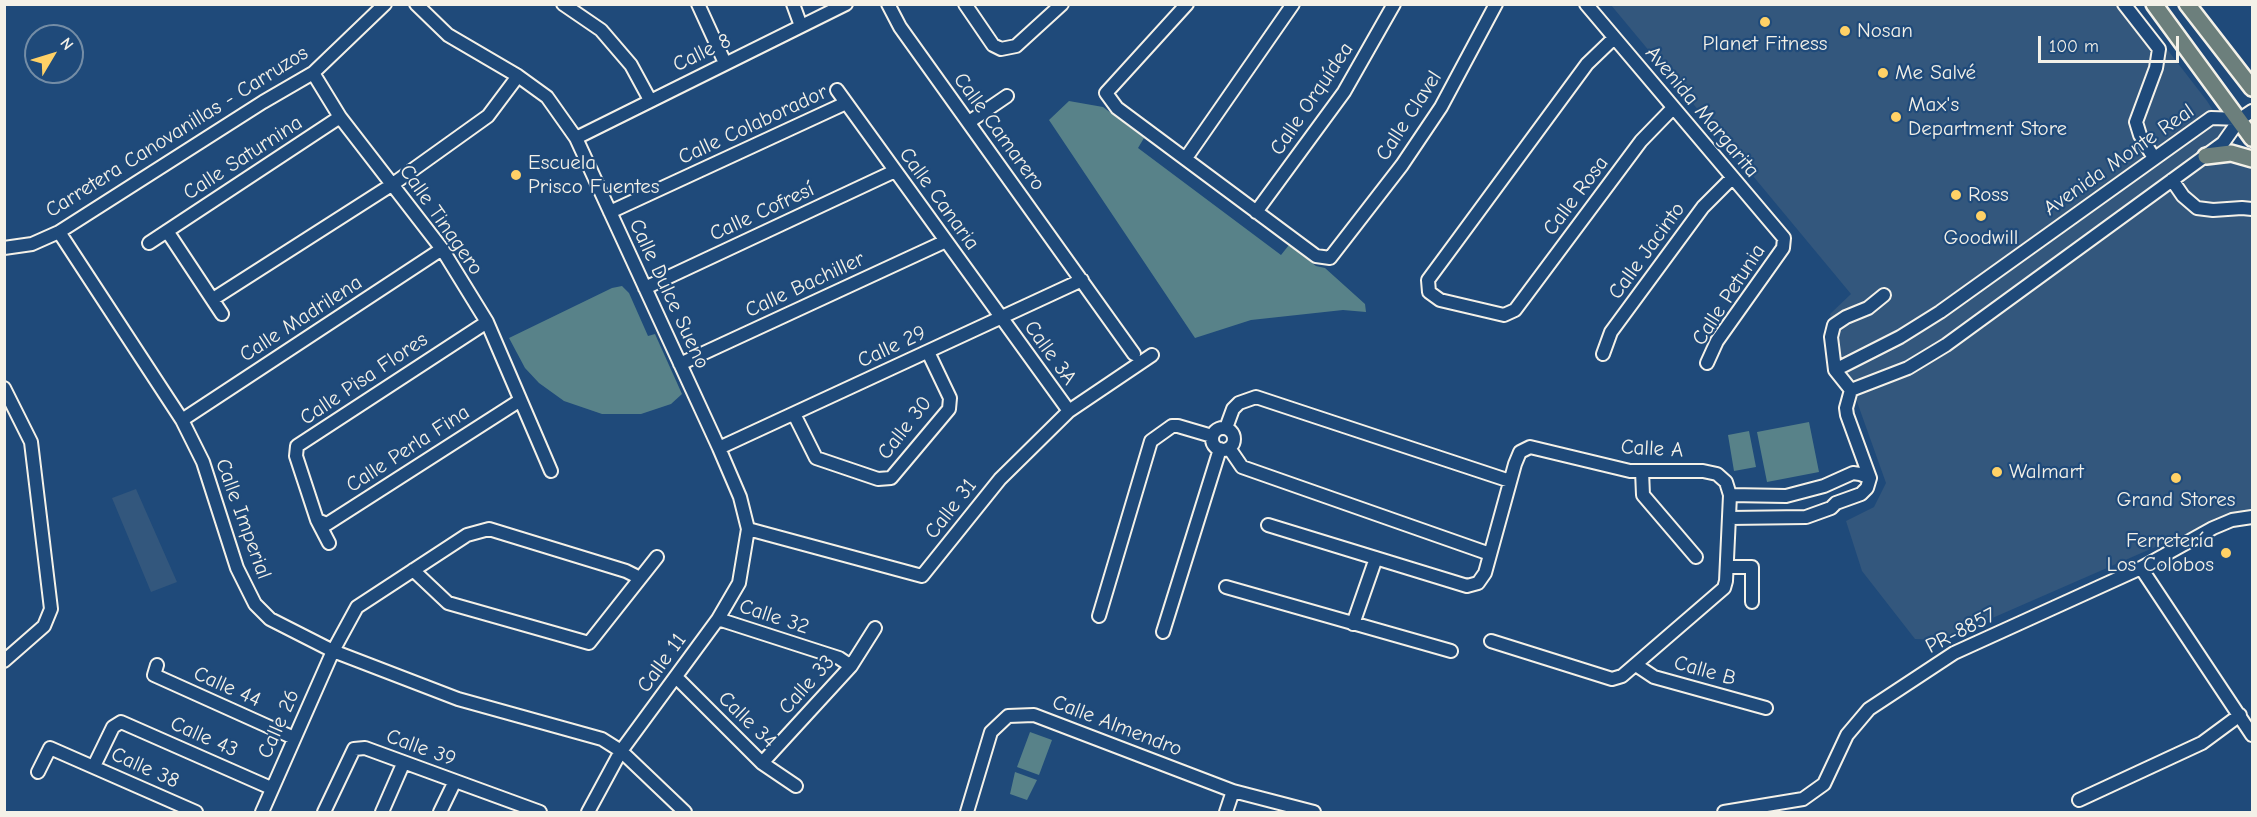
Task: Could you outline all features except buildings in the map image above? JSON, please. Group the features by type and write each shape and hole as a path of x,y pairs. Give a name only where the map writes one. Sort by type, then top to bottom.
{"main road":[{"path":"2154,4 2246,115 2253,138"},
{"path":"2187,4 2253,88"},
{"path":"2201,23 2225,42 2253,78"},
{"path":"2206,156 2231,153 2253,159"}],"street":[{"name":"Carretera Canovanillas - Carruzos","path":"4,248 32,244 59,232 262,102 313,73 386,4"},
{"name":"Calle Dulce Sueno","path":"416,4 448,35 518,76 547,97 576,138 719,448 740,498 748,529"},
{"path":"562,4 601,30 631,64 650,100"},
{"path":"698,4 725,63"},
{"path":"793,4 801,26"},
{"name":"Calle 8","path":"576,138 846,4"},
{"name":"Calle Camarero","path":"888,4 900,27 1134,354"},
{"path":"965,4 993,45 1001,49 1016,46 1062,4"},
{"path":"1187,4 1106,93 1117,108 1256,212"},
{"path":"1186,158 1293,4"},
{"name":"Calle Orquídea","path":"1256,212 1344,92 1394,4"},
{"name":"Calle Clavel","path":"1256,212 1316,256 1330,258 1402,165 1441,108 1496,4"},
{"name":"Avenida Margarita","path":"1586,4 1784,238 1783,248"},
{"path":"2124,4 2159,49 2156,68 2136,122 2140,135 2154,158"},
{"name":"Calle Rosa","path":"1614,38 1587,64 1428,280 1429,292 1440,300 1504,315 1515,310 1641,141 1673,108"},
{"name":"Calle Tinagero","path":"313,73 340,117 442,249 487,322 551,471"},
{"path":"213,299 393,183 488,116 518,76"},
{"name":"Calle Canaria","path":"837,90 1000,317"},
{"path":"969,122 1007,96"},
{"name":"Calle Colaborador","path":"610,212 846,103"},
{"path":"1851,390 1908,368 1946,345 2223,143 2246,115"},
{"name":"Avenida Monte Real","path":"1835,370 1900,337 1940,312 2211,118 2246,115"},
{"name":"Calle Saturnina","path":"149,243 340,117"},
{"name":"Calle Cofresí","path":"645,288 895,171"},
{"name":"Calle Jacinto","path":"1603,354 1611,332 1703,207 1732,178"},
{"path":"2172,180 2183,196 2197,208 2253,209"},
{"path":"167,231 222,314"},
{"name":"Calle Imperial","path":"59,232 182,420 203,462 237,568 255,604 270,619 333,651 458,699 602,739 621,751 685,813"},
{"name":"Calle Bachiller","path":"680,364 946,241"},
{"name":"Calle Petunia","path":"1707,363 1717,341 1783,248"},
{"name":"Calle Madrilena","path":"182,420 442,249"},
{"name":"Calle 29","path":"719,448 1082,280"},
{"path":"1851,390 1835,370 1831,337 1834,326 1846,317 1868,308 1884,295"},
{"name":"Calle 3A","path":"1000,317 1069,411"},
{"name":"Calle Pisa Flores","path":"317,520 296,456 297,446 487,322"},
{"name":"Calle 30","path":"794,414 816,458 878,479 891,478 949,408 950,398 928,352"},
{"name":"Calle 31","path":"748,529 922,576 1000,479 1069,411 1152,355"},
{"path":"4,387 31,442 51,609 44,626 4,661"},
{"path":"1729,518 1806,517 1862,494 1870,478 1847,415 1846,408 1851,390"},
{"path":"1226,428 1233,409 1239,403 1256,397 1510,482"},
{"name":"Calle Perla Fina","path":"317,520 327,524 519,401"},
{"path":"1099,616 1151,441 1172,426 1212,436"},
{"path":"1163,632 1225,449 1232,445 1234,437 1230,430 1217,429 1212,436 1214,444 1225,449 1242,467 1490,554"},
{"name":"Calle A","path":"1268,525 1467,586 1478,583 1485,573 1520,452 1530,447 1630,471 1703,471 1717,474 1726,482 1730,495"},
{"path":"1642,471 1643,495 1696,557"},
{"path":"1786,496 1823,486 1853,473 1870,478"},
{"path":"1813,495 1820,492 1823,486"},
{"path":"1491,641 1612,679 1622,676 1724,588 1730,495 1800,498"},
{"name":"PR-8857","path":"1724,813 1803,800 1824,784 1847,735 1869,709 1954,653 2141,568 2213,528 2232,520 2253,517"},
{"path":"317,520 329,543"},
{"name":"Calle 26","path":"262,813 333,651 357,607 467,535 489,529 626,571 640,578"},
{"name":"Calle 11","path":"588,813 621,751 718,619 739,583 748,529"},
{"path":"413,570 448,603 589,643 657,557"},
{"path":"1353,624 1376,558"},
{"path":"1727,567 1752,567 1752,602"},
{"path":"2141,568 2253,735"},
{"path":"1226,587 1451,651"},
{"name":"Calle 32","path":"718,619 839,658 850,666"},
{"name":"Calle 33","path":"762,763 850,666 875,628"},
{"name":"Calle 44","path":"157,665 154,675 294,738"},
{"name":"Calle B","path":"1636,665 1654,677 1766,708"},
{"name":"Calle 34","path":"676,677 762,763 795,786"},
{"name":"Calle Almendro","path":"967,813 991,732 1008,716 1034,715 1233,791 1314,813"},
{"path":"2079,800 2146,771 2202,743 2240,715"},
{"name":"Calle 38","path":"121,722 113,727 94,766 196,813"},
{"name":"Calle 43","path":"121,722 271,788"},
{"path":"38,772 50,748 94,766"},
{"name":"Calle 39","path":"324,813 354,749 365,748 526,810 540,813"},
{"path":"382,813 404,764"},
{"path":"440,813 455,781"},
{"path":"1226,813 1233,791"}],"shaded area":[{"path":"1611,5 2133,5 2207,101 2252,171 2252,510 2233,513 1942,640 1915,639 1862,571 1846,521 1874,507 1886,483 1840,354 1830,314 1851,294"},
{"path":"136,489 177,582 151,592 112,498"}],"green space":[{"path":"1069,101 1103,107 1144,138 1138,148 1281,255 1289,245 1316,266 1325,268 1365,304 1366,312 1343,310 1251,320 1195,338 1049,120"},
{"path":"622,286 629,293 648,336 655,334 682,394 671,404 641,414 602,414 564,401 539,383 525,368 509,338 612,288"},
{"path":"1809,422 1819,472 1767,482 1757,432"},
{"path":"1749,431 1756,467 1734,471 1728,435"},
{"path":"1030,732 1052,740 1039,775 1017,767"},
{"path":"1015,772 1037,780 1027,800 1010,794"}],"place":[{"name":"Planet Fitness","path":"1765,22"},
{"name":"Nosan","path":"1845,31"},
{"name":"Me Salvé","path":"1883,73"},
{"name":"Max's Department Store","path":"1896,117"},
{"name":"Escuela Prisco Fuentes","path":"516,175"},
{"name":"Ross","path":"1956,195"},
{"name":"Goodwill","path":"1981,216"},
{"name":"Walmart","path":"1997,472"},
{"name":"Grand Stores","path":"2176,478"},
{"name":"Ferretería Los Colobos","path":"2226,553"}]}
